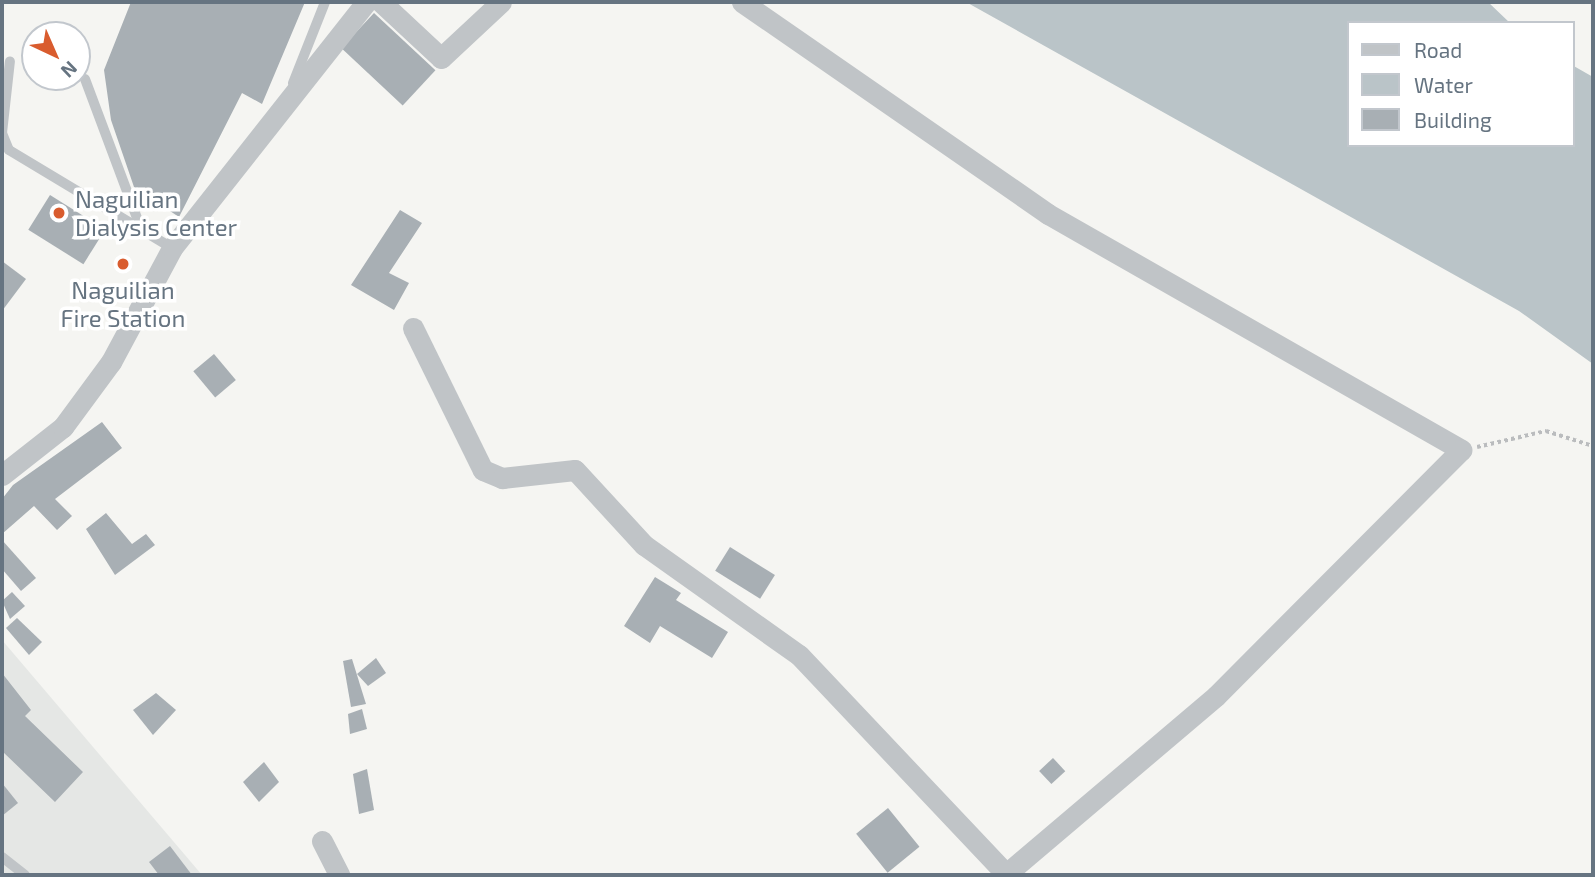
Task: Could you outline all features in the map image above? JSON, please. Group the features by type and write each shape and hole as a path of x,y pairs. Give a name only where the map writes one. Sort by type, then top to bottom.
{"street":[{"path":"2,475 71,416 111,362 172,248 366,2"},
{"path":"381,2 440,58 501,2"},
{"path":"413,328 482,470 502,478 575,470 644,545 799,654 1006,875 1216,696 1461,450 1048,214 742,2"},
{"path":"322,841 339,875"}],"lane":[{"path":"284,105 325,2"},
{"path":"10,61 2,133 9,150 140,226 172,248"},
{"path":"89,91 140,226"},
{"path":"2,857 24,875"}],"path":[{"path":"1461,450 1546,431 1593,446"}],"shaded area":[{"path":"2,640 202,875 2,875"}],"water":[{"path":"966,2 1488,2 1508,21 1346,21 1346,147 1574,147 1574,66 1593,77 1593,364 1519,311"}],"building":[{"path":"131,2 305,2 262,104 242,93 179,217 134,187 111,120 104,70"},
{"path":"374,13 435,70 403,105 341,48"},
{"name":"Naguilian Dialysis Center","path":"50,195 105,229 83,264 28,230"},
{"path":"400,210 422,223 389,273 409,283 394,310 351,285"},
{"path":"2,261 26,279 2,311"},
{"path":"214,354 236,380 215,397 193,371"},
{"path":"102,422 122,448 55,499 72,516 57,530 34,506 2,534 2,499 13,485"},
{"path":"106,513 132,544 146,534 155,545 115,575 86,529"},
{"path":"2,540 36,578 21,591 2,569"},
{"path":"730,547 775,575 760,599 715,571"},
{"path":"655,577 681,593 676,600 728,632 712,658 660,626 650,643 624,626"},
{"path":"12,592 25,606 10,619 2,601"},
{"path":"17,618 42,642 29,655 6,628"},
{"path":"376,658 386,673 368,686 357,674"},
{"path":"352,659 366,704 351,707 343,661"},
{"path":"2,673 31,710 25,716 83,772 55,802 2,751"},
{"path":"156,693 176,710 153,735 133,710"},
{"path":"362,709 367,729 350,734 348,714"},
{"path":"1053,758 1065,771 1051,784 1039,771"},
{"path":"264,762 279,782 259,802 243,782"},
{"path":"367,769 374,810 359,814 353,774"},
{"path":"2,783 18,803 2,816"},
{"path":"888,808 919,847 888,873 856,834"},
{"path":"170,846 192,875 159,875 149,862"}],"place":[{"name":"Naguilian Dialysis Center","path":"59,213"},
{"name":"Naguilian Fire Station","path":"123,264"}]}
